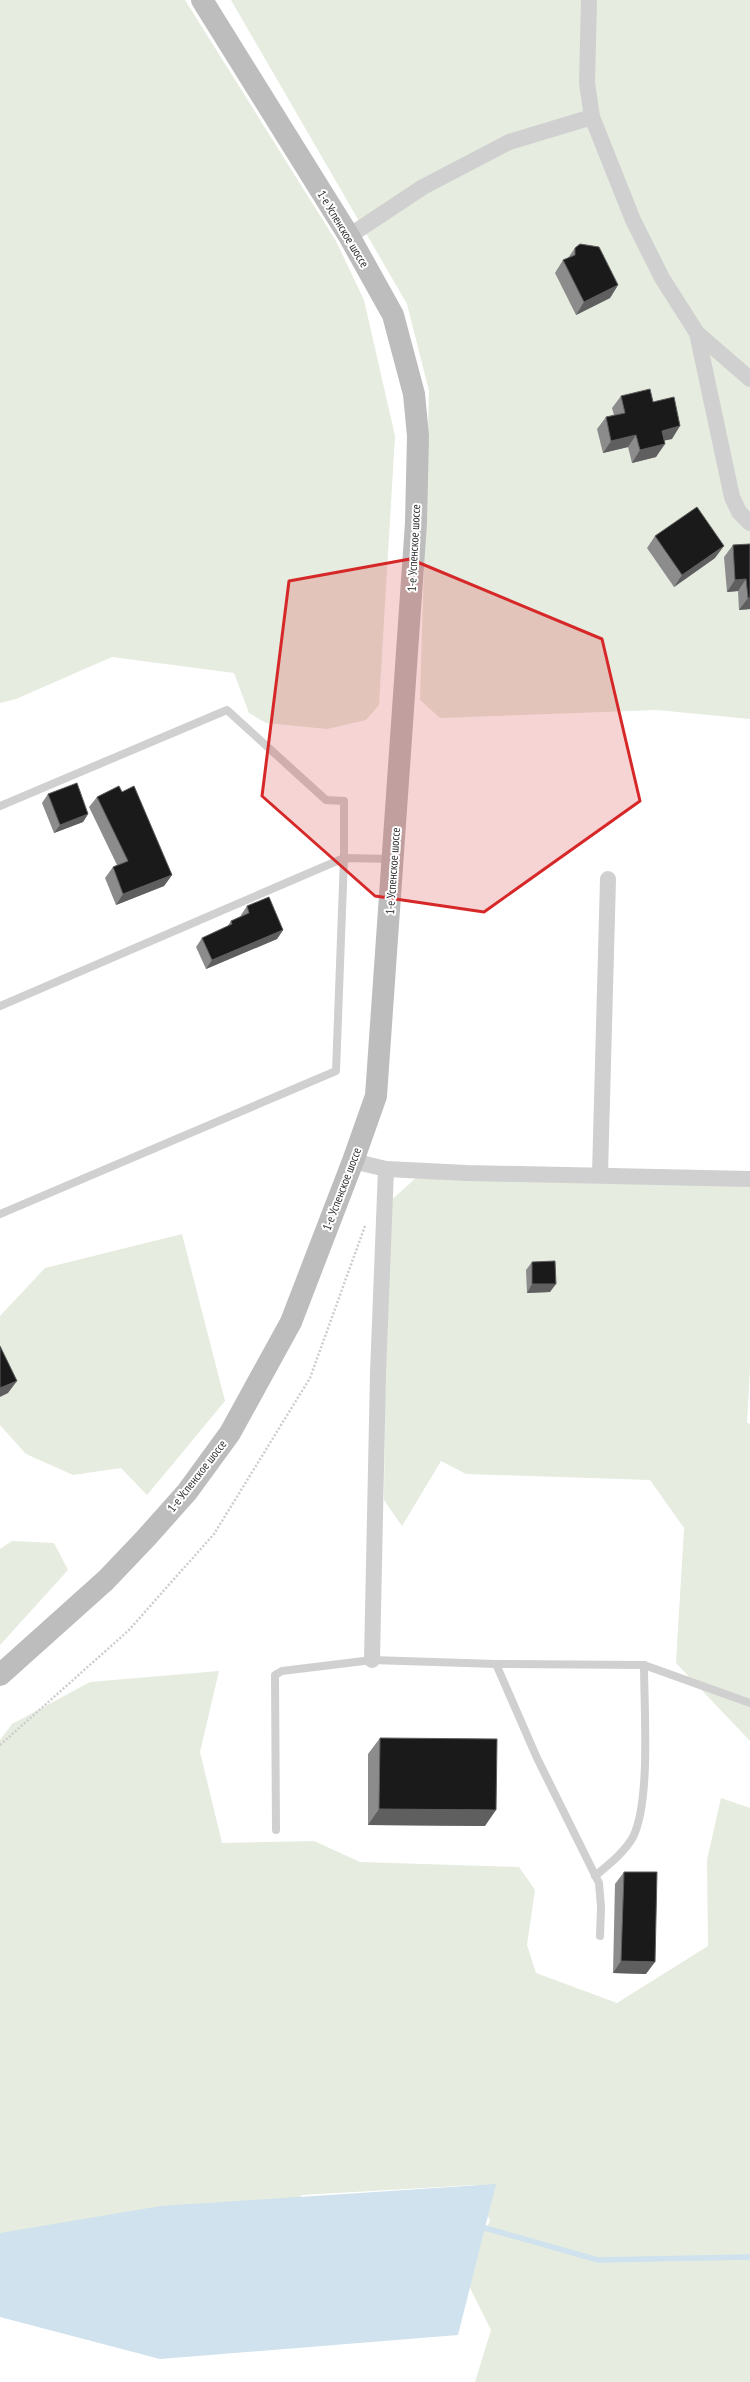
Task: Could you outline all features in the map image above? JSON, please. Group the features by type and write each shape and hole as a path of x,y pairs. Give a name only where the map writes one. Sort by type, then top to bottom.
{"main road":[{"name":"1-е Успенское шоссе","path":"0,1675 106,1580 146,1538 187,1492 230,1433 291,1322 353,1161 376,1096 394,859 416,523 418,436 414,394 393,315 349,236 202,0"}],"street":[{"path":"589,0 587,83 592,117 633,220 662,278 697,333 750,379"},
{"path":"349,236 423,187 509,142 592,117"},
{"path":"697,333 732,497 739,512 750,523"},
{"path":"600,1174 608,880"},
{"path":"353,1161 386,1169 467,1173 600,1174 750,1179"},
{"path":"372,1660 378,1373 386,1169"}],"lane":[{"path":"0,806 227,710 326,800 344,801 344,858 336,1071 0,1214"},
{"path":"0,1006 344,858 394,859"},
{"path":"276,1830 275,1675 282,1671 372,1660 496,1664 644,1665 750,1703"},
{"path":"496,1664 537,1758 599,1883 601,1907 600,1936"},
{"path":"595,1876 616,1858 632,1837 642,1808 644,1665"}],"highlighted area":[{"path":"410,559 602,639 640,801 484,912 375,896 262,796 289,581"}],"shaded area":[{"path":"0,0 185,0 336,241 364,300 395,436 379,705 366,720 327,729 266,723 249,713 234,673 112,657 16,699 0,703"},
{"path":"231,0 750,0 750,719 657,710 440,718 420,700 429,391 407,304"},
{"path":"417,1177 750,1183 750,1367 747,1423 750,1424 750,1741 676,1663 684,1528 650,1480 466,1474 441,1461 402,1526 384,1500 387,1204"},
{"path":"182,1234 225,1401 147,1495 121,1468 73,1475 26,1454 0,1425 0,1316 45,1268"},
{"path":"12,1541 54,1543 68,1570 0,1645 0,1549"},
{"path":"219,1671 200,1752 222,1843 314,1841 360,1862 519,1867 535,1890 527,1945 536,1973 617,2003 708,1946 707,1860 721,1798 750,1808 750,2382 475,2382 491,2330 460,2268 490,2221 475,2185 302,2195 268,2238 0,2249 0,1740 12,1724 90,1682"}],"water":[{"path":"496,2184 458,2335 160,2359 0,2317 0,2233 161,2206"}],"building":[{"path":"580,244 599,247 618,285 584,302 563,260 575,255 575,248"},
{"path":"650,389 653,402 674,397 680,426 662,431 665,444 640,450 636,435 611,441 606,417 625,413 621,396"},
{"path":"697,507 724,546 682,575 655,536"},
{"path":"750,544 750,598 748,598 746,579 735,580 733,545"},
{"path":"77,783 88,814 60,825 48,794"},
{"path":"119,786 122,792 134,786 172,875 123,894 113,867 128,861 97,797"},
{"path":"269,897 283,930 212,960 202,938 232,924 231,921 249,913 247,906"},
{"path":"555,1261 556,1284 532,1284 532,1262"},
{"path":"0,1346 17,1381 0,1388"},
{"path":"380,1738 497,1739 496,1810 379,1809"},
{"path":"624,1872 657,1872 655,1962 621,1961"}],"waterway":[{"path":"479,2229 485,2228 598,2260 750,2257"}]}
